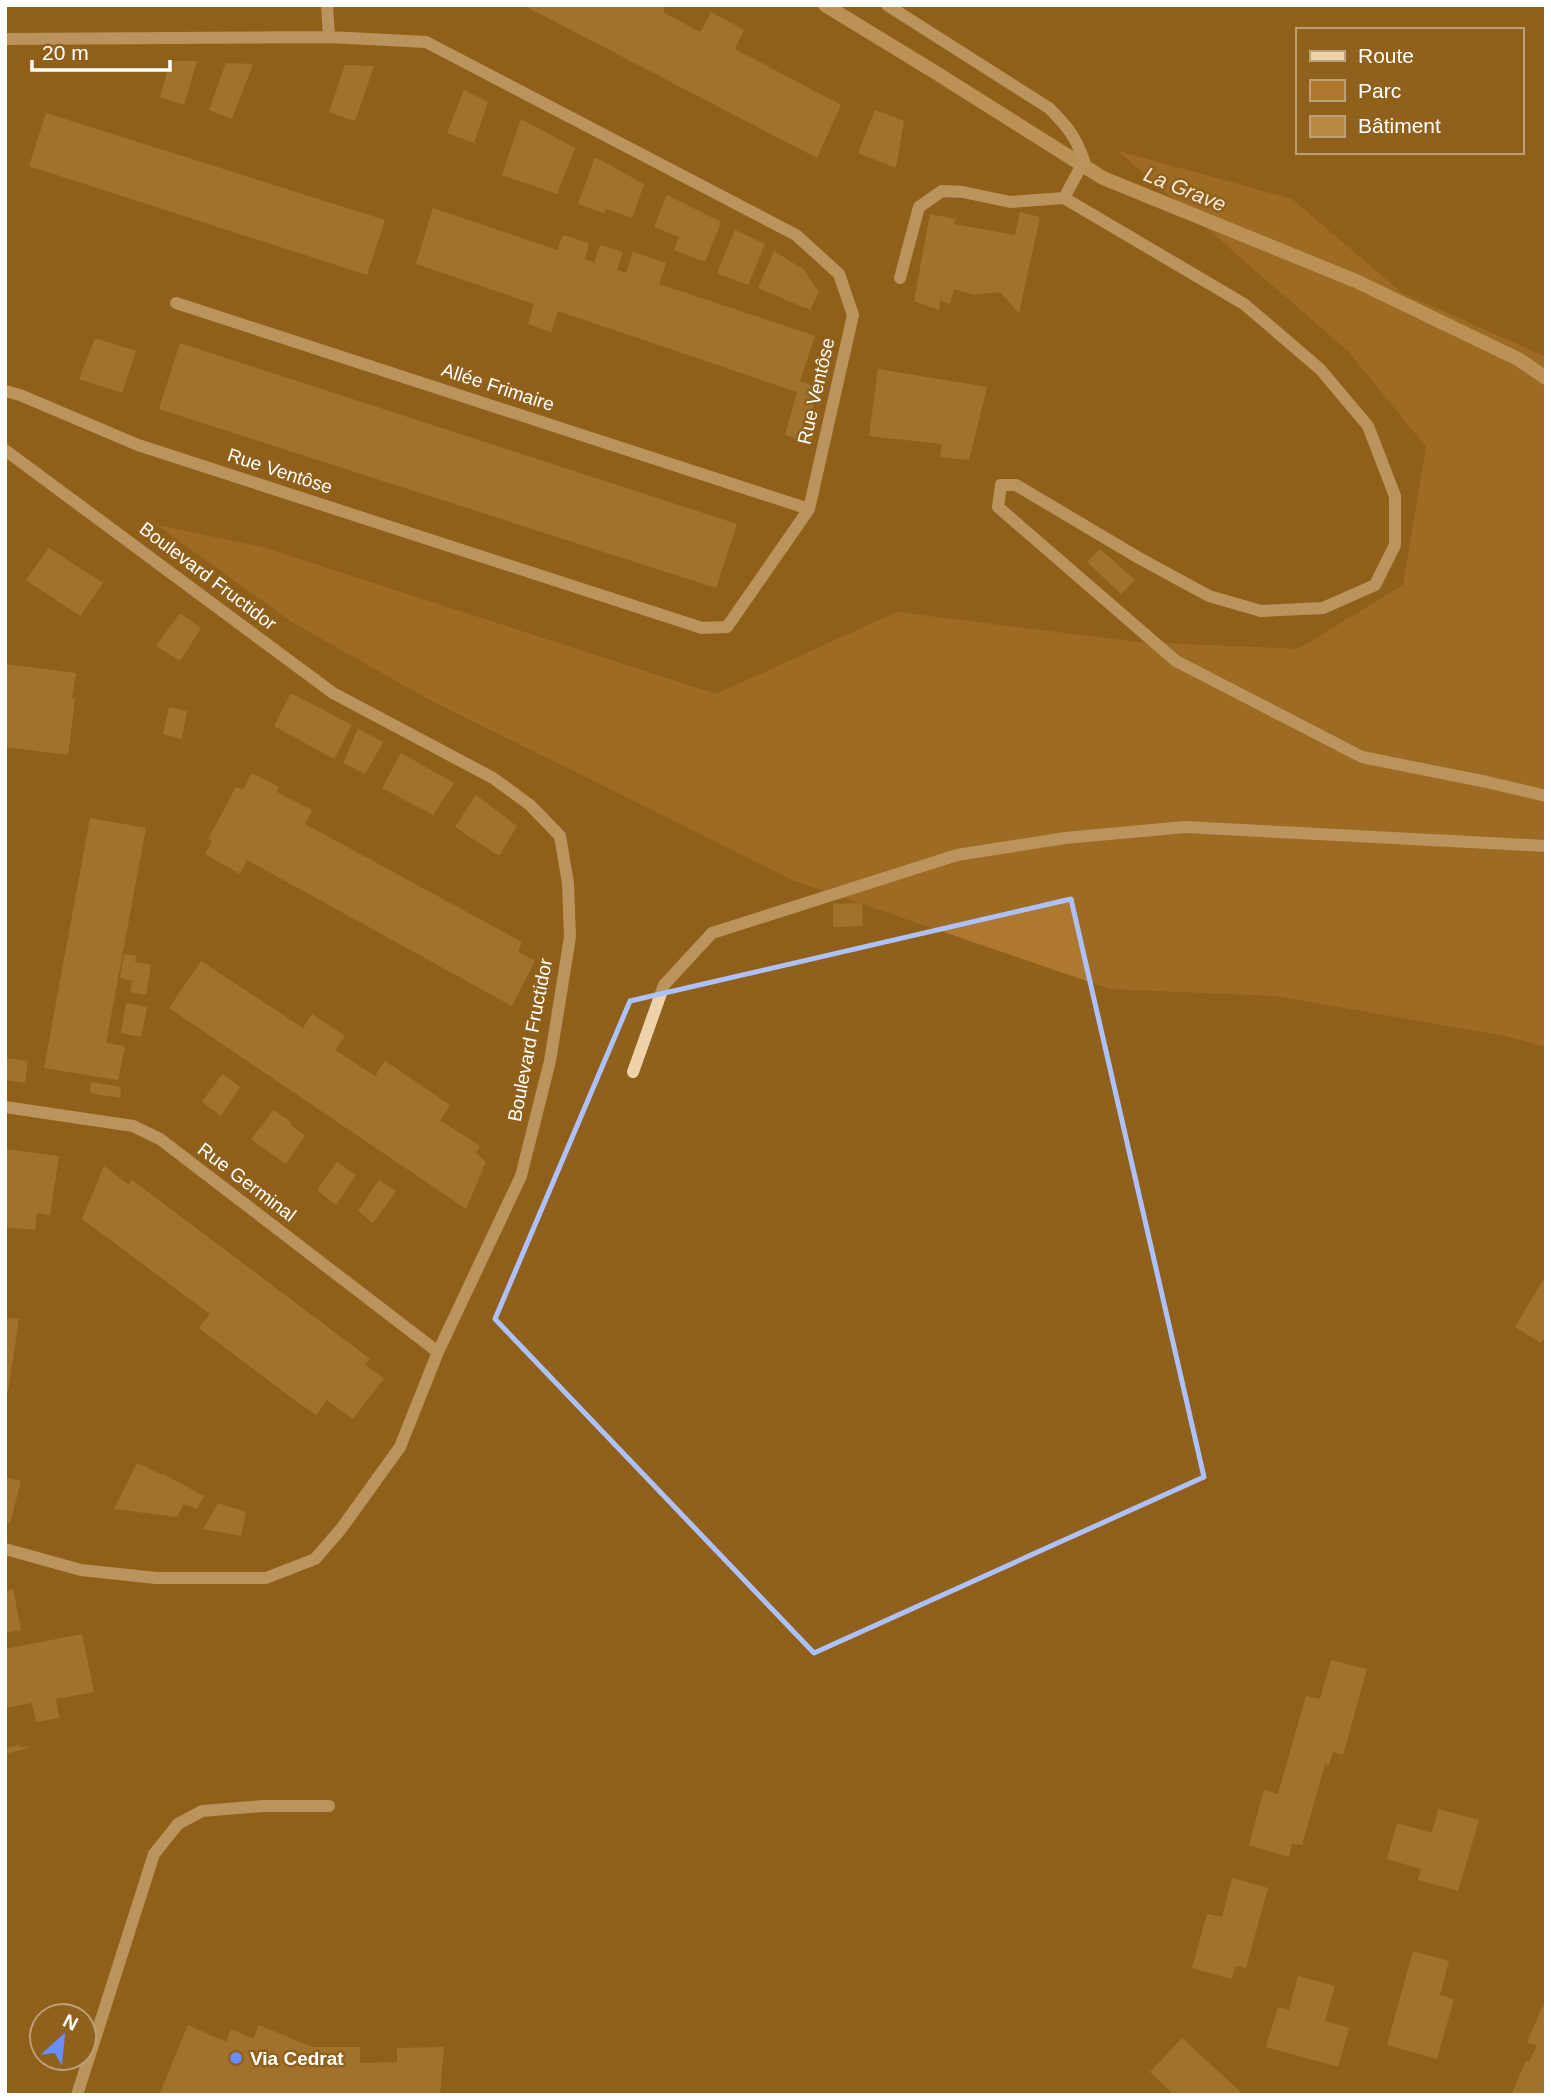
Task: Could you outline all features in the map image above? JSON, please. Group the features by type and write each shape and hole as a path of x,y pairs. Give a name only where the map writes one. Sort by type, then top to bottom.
{"street":[{"path":"327,5 329,37"},
{"path":"887,5 1049,108 1066,124 1077,140 1082,167 1064,198"},
{"name":"Rue Ventôse","path":"5,39 329,37 426,42 796,235 839,274 853,315 809,509 727,626 702,628 138,445 5,391"},
{"path":"900,278 919,206 942,191 964,192 1010,202 1064,198 1244,304 1320,369 1368,426 1395,496 1395,545 1376,585 1323,608 1261,611 1209,596 1016,485 1000,485 998,507 1176,661 1362,757 1546,796"},
{"name":"Allée Frimaire","path":"176,303 809,509"},
{"name":"Boulevard Fructidor","path":"5,450 333,693 493,778 530,805 560,836 568,883 569,937 550,1061 521,1176 438,1352 400,1447 341,1529 315,1559 266,1578 156,1578 81,1570 5,1549"},
{"path":"633,1072 664,985 712,933 957,855 1065,838 1185,827 1546,846"},
{"name":"Rue Germinal","path":"5,1107 133,1126 160,1139 438,1352"},
{"path":"77,2095 154,1854 178,1824 202,1811 263,1806 329,1806"}],"highlighted area":[{"path":"1071,899 1204,1477 814,1653 495,1319 630,1001"}],"green space":[{"path":"1118,151 1292,199 1402,293 1546,357 1546,1047 1506,1036 1275,996 1110,989 795,881 426,698 292,622 157,525 262,547 716,694 897,612 1137,642 1298,649 1403,585 1426,447 1349,352"}],"building":[{"path":"523,5 666,5 663,12 700,32 711,12 744,30 735,49 841,105 817,158"},
{"path":"170,61 197,61 184,105 160,97"},
{"path":"226,63 253,64 232,119 209,110"},
{"path":"345,65 374,66 355,121 329,112"},
{"path":"464,90 488,102 474,143 447,133"},
{"path":"875,110 904,121 896,168 858,153"},
{"path":"46,113 385,220 367,275 29,166"},
{"path":"521,119 575,148 557,194 502,175"},
{"path":"595,157 644,184 632,218 606,209 604,213 578,204"},
{"path":"667,195 721,222 705,262 674,250 679,237 654,227"},
{"path":"433,208 557,250 563,235 589,243 585,259 594,263 600,245 623,252 617,270 626,273 633,252 666,263 659,284 815,336 800,381 815,387 813,412 819,415 811,444 785,435 797,392 558,311 551,332 528,324 534,304 416,264"},
{"path":"1020,212 1040,217 1019,313 1000,292 974,295 954,289 950,304 940,300 939,310 914,301 930,214 956,219 954,224 1015,235"},
{"path":"735,230 765,244 748,285 717,273"},
{"path":"774,251 803,269 819,292 810,310 758,288"},
{"path":"95,338 136,351 122,393 79,379"},
{"path":"180,343 737,524 716,588 159,409"},
{"path":"878,369 987,387 969,460 940,457 942,444 869,436"},
{"path":"49,548 103,583 80,616 26,580"},
{"path":"1100,549 1135,580 1121,594 1087,562"},
{"path":"180,613 201,628 180,661 156,646"},
{"path":"5,664 76,673 68,755 5,747"},
{"path":"291,693 352,725 334,759 274,726"},
{"path":"169,707 187,711 182,739 163,734"},
{"path":"358,729 383,742 365,774 343,763"},
{"path":"401,753 454,783 433,815 382,788"},
{"path":"252,773 279,787 277,792 312,810 305,824 522,942 518,952 535,961 512,1006 247,860 240,874 205,854 212,841 208,839 236,787 243,790"},
{"path":"476,795 517,826 499,856 455,827"},
{"path":"90,818 146,828 106,1043 125,1046 118,1080 44,1068"},
{"path":"862,903 863,926 833,927 833,904"},
{"path":"124,954 136,956 135,962 151,965 146,995 130,992 132,981 120,978"},
{"path":"201,961 303,1028 312,1014 345,1036 335,1050 375,1076 385,1061 450,1105 440,1120 480,1146 476,1153 486,1162 466,1209 169,1008"},
{"path":"126,1003 147,1007 141,1037 121,1033"},
{"path":"5,1058 28,1061 25,1083 5,1080"},
{"path":"222,1074 240,1087 221,1116 202,1102"},
{"path":"91,1082 121,1087 120,1098 90,1093"},
{"path":"274,1110 305,1135 286,1164 251,1139"},
{"path":"5,1149 59,1156 50,1215 37,1213 35,1230 5,1227"},
{"path":"337,1162 356,1175 336,1205 317,1190"},
{"path":"104,1166 129,1185 132,1180 370,1359 365,1365 384,1378 353,1419 327,1400 316,1415 281,1390 199,1328 210,1314 82,1219"},
{"path":"379,1180 396,1191 373,1223 358,1211"},
{"path":"1543,1280 1546,1282 1546,1335 1541,1343 1515,1327"},
{"path":"5,1318 19,1319 8,1392 5,1391"},
{"path":"137,1463 204,1496 197,1509 184,1504 177,1517 114,1509"},
{"path":"5,1477 21,1481 10,1523 5,1522"},
{"path":"218,1503 246,1512 241,1536 203,1529"},
{"path":"13,1589 21,1630 5,1633 5,1591"},
{"path":"82,1634 94,1692 56,1699 59,1718 36,1722 32,1703 5,1708 5,1649"},
{"path":"1331,1660 1367,1669 1343,1755 1333,1752 1329,1765 1325,1764 1302,1845 1292,1844 1289,1857 1249,1845 1264,1790 1278,1794 1306,1696 1320,1699"},
{"path":"20,1745 21,1748 28,1748 5,1754 5,1748"},
{"path":"1438,1809 1479,1820 1458,1891 1418,1880 1421,1869 1387,1859 1397,1823 1432,1833"},
{"path":"1232,1878 1268,1888 1246,1968 1236,1966 1231,1979 1192,1968 1207,1914 1222,1917"},
{"path":"1413,1951 1449,1961 1440,1995 1454,1999 1437,2059 1387,2045"},
{"path":"1298,1976 1335,1986 1325,2021 1349,2028 1338,2067 1266,2047 1278,2007 1289,2010"},
{"path":"1546,1999 1546,2095 1511,2095 1526,2061 1529,2062 1537,2046 1527,2042"},
{"name":"Via Cedrat","path":"188,2025 226,2042 231,2029 253,2039 259,2025 312,2047 360,2047 360,2063 397,2062 397,2048 444,2047 440,2095 159,2095"},
{"path":"1182,2038 1244,2095 1174,2095 1150,2072"}],"waterway":[{"name":"La Grave","path":"825,5 1103,178 1356,281 1518,359 1546,378"}],"place":[{"name":"Via Cedrat","path":"236,2058"}]}
